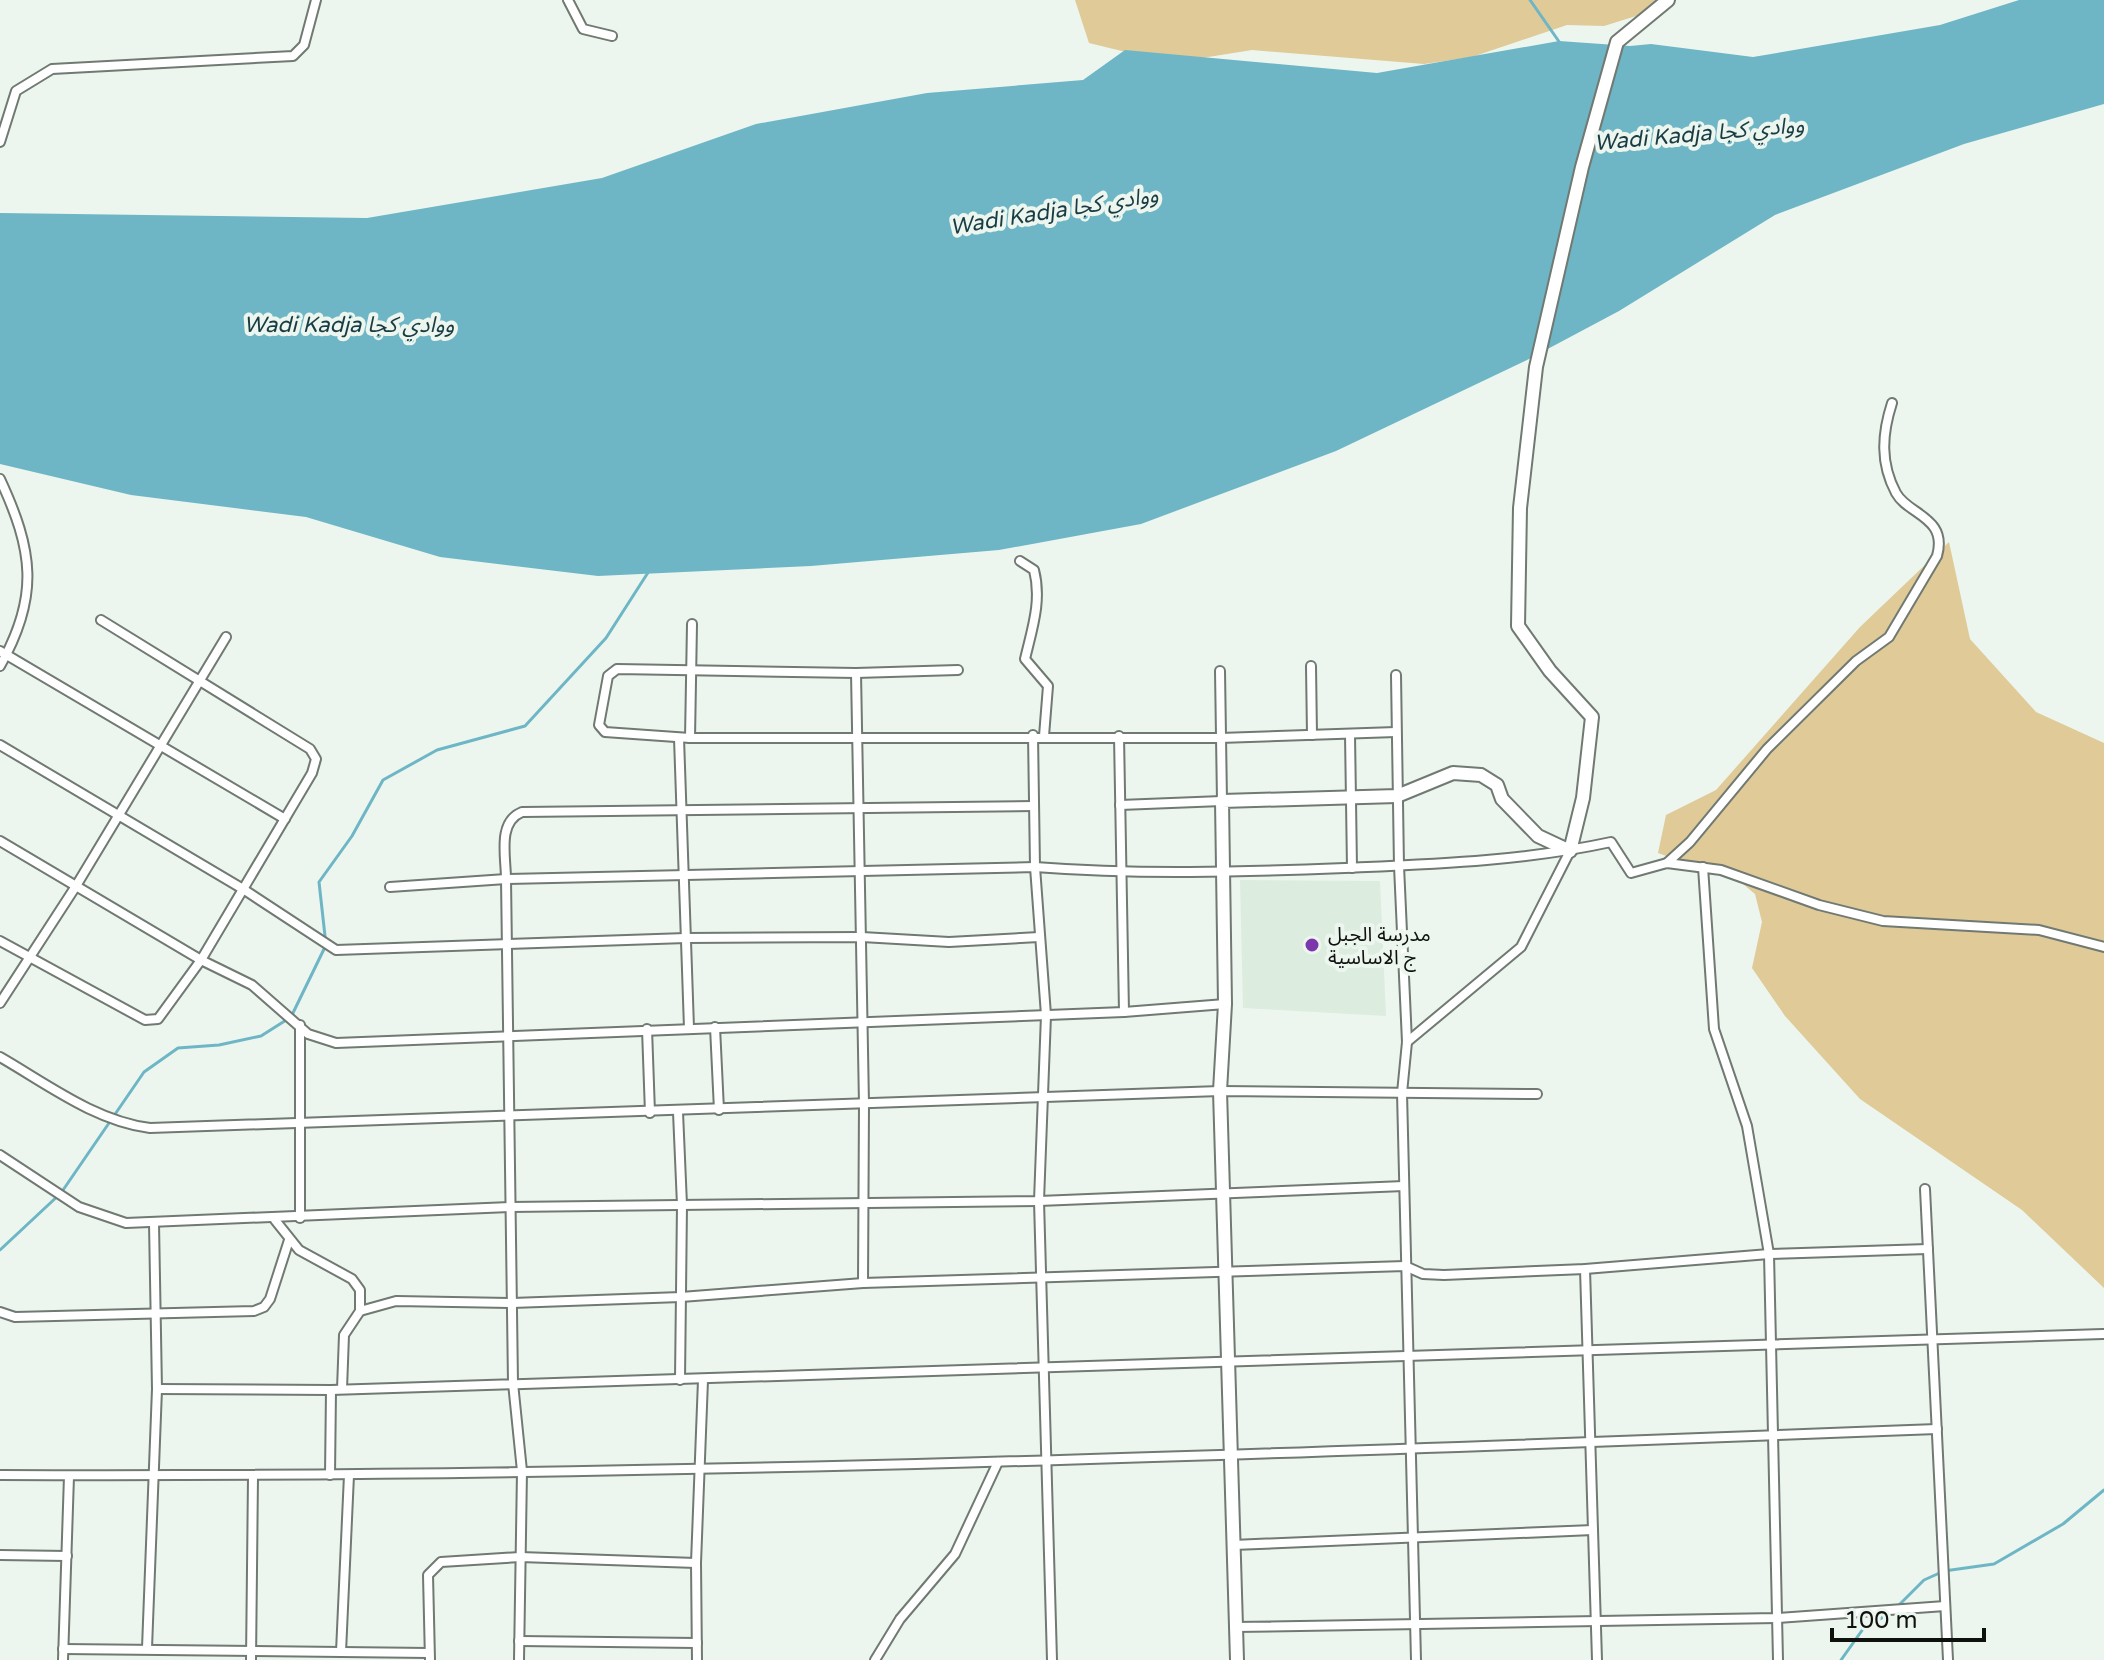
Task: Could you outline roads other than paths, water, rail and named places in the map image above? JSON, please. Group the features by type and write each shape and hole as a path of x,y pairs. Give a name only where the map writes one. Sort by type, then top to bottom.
{"main road":[{"path":"1237,1660 1220,1091 1225,1004 1222,801 1397,796 1453,773 1481,775 1497,785 1502,799 1538,836 1570,851 1583,798 1592,717 1550,671 1518,626 1520,508 1536,367 1582,167 1617,42 1668,0"}],"street":[{"path":"0,142 16,91 52,69 293,56 304,45 316,0"},
{"path":"568,0 583,29 612,36"},
{"path":"1667,863 1690,842 1767,749 1856,661 1889,637 1937,556 1939,544 1929,519 1896,494 1884,460 1883,440 1892,403"},
{"path":"0,479 28,555 23,620 3,653 0,666"},
{"path":"1020,561 1034,570 1038,583 1036,612 1025,659 1048,686 1044,736"},
{"path":"0,941 145,1020 158,1019 165,1014 201,960 312,773 316,759 310,749 101,620"},
{"path":"690,738 692,624"},
{"path":"0,1003 76,886 226,637"},
{"path":"3,653 285,819"},
{"path":"1311,666 1312,735"},
{"path":"958,670 856,673 611,671 599,725 605,732 679,738 1033,735 1220,738 1396,732"},
{"path":"1120,805 1222,801 1220,671"},
{"path":"856,673 864,1104 863,1283"},
{"path":"1396,675 1399,866 1407,1042 1402,1093 1416,1660"},
{"path":"1350,734 1352,868"},
{"path":"1033,735 1035,867 1046,1015 1039,1201 1041,1370 1048,1461 1052,1660"},
{"path":"1119,736 1124,1012"},
{"path":"679,738 689,1028"},
{"path":"0,745 243,889 336,950 506,947 686,938 862,937 949,942 1039,937"},
{"path":"519,1660 522,1471 513,1383 506,947 506,829 514,815 682,809 1034,806"},
{"path":"0,841 201,960 252,985 321,1041 336,1043 1124,1012 1225,1004"},
{"path":"390,887 506,879 1035,867 1120,873 1464,864 1570,851 1611,842 1631,873 1667,863 1703,867 1721,870 1819,905 1883,921 2039,930 2104,947"},
{"path":"1407,1042 1521,947 1570,851"},
{"path":"1703,867 1714,1029 1747,1126 1769,1254 1778,1660"},
{"path":"300,1025 300,1218"},
{"path":"715,1027 719,1110"},
{"path":"647,1029 650,1113"},
{"path":"0,1057 89,1109 128,1125 150,1128 1220,1091 1537,1094"},
{"path":"678,1112 682,1205 680,1380"},
{"path":"0,1155 79,1207 105,1219 126,1223 275,1220 510,1207 1039,1201 1404,1186"},
{"path":"1925,1189 1948,1660"},
{"path":"275,1220 299,1250 352,1279 360,1290 360,1311 344,1335 342,1389"},
{"path":"147,1648 157,1389 154,1223"},
{"path":"0,1312 15,1317 254,1311 264,1307 289,1240"},
{"path":"360,1311 396,1301 512,1303 681,1297 863,1283 1226,1270 1405,1266 1423,1274 1444,1275 1585,1269 1769,1254 1928,1249"},
{"path":"1585,1269 1597,1660"},
{"path":"157,1389 331,1390 703,1380 2103,1334"},
{"path":"697,1660 696,1563 703,1380"},
{"path":"330,1475 331,1390"},
{"path":"0,1475 253,1477 1231,1457 1937,1429"},
{"path":"875,1660 900,1619 955,1554 998,1462"},
{"path":"341,1652 349,1475"},
{"path":"63,1660 69,1476"},
{"path":"251,1656 253,1477"},
{"path":"1233,1545 1415,1535 1593,1530"},
{"path":"0,1555 67,1556"},
{"path":"63,1649 147,1648 251,1656 341,1652 430,1656 428,1575 441,1562 520,1557 696,1563"},
{"path":"1235,1627 1777,1618 1945,1606"},
{"path":"519,1641 697,1643"}],"water":[{"name":"Wadi Kadja ووادي كجا","path":"2019,0 2104,0 2104,104 1964,144 1775,215 1619,311 1527,360 1336,451 1141,524 999,550 811,566 598,576 440,557 306,517 131,495 0,464 0,213 367,218 602,178 756,124 927,93 1083,80 1125,50 1377,73 1559,41 1630,46 1651,44 1753,57 1940,25"}],"waterway":[{"path":"1530,0 1560,43"},
{"path":"0,1250 61,1193 144,1072 178,1048 219,1045 261,1036 291,1017 326,945 319,882 352,836 383,780 437,750 525,726 606,638 649,571"},
{"path":"1898,1606 1924,1580 1944,1571 1994,1564 2063,1524 2104,1490"},
{"path":"1841,1660 1863,1629 1892,1612"}],"place":[{"name":"مدرسة الجبل ج الاساسية","path":"1312,945"}]}
